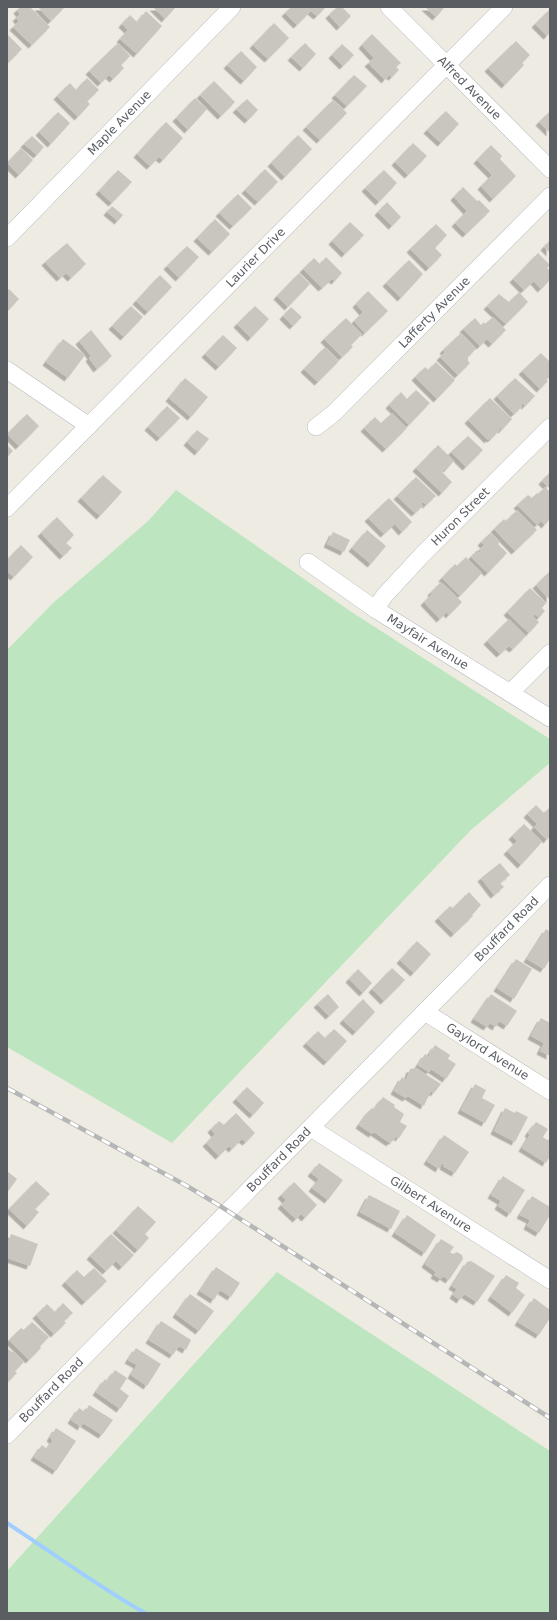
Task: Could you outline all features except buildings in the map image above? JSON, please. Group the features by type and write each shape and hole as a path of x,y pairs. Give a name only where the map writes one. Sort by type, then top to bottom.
{"street":[{"name":"Maple Avenue","path":"7,238 232,7"},
{"name":"Alfred Avenue","path":"389,7 550,169"},
{"name":"Laurier Drive","path":"7,508 504,7"},
{"name":"Lafferty Avenue","path":"316,427 334,413 550,196"},
{"path":"7,370 89,426"},
{"name":"Huron Street","path":"375,609 384,595 422,555 550,427"},
{"name":"Mayfair Avenue","path":"308,562 375,609 550,718"},
{"path":"510,693 550,652"},
{"name":"Bouffard Road","path":"7,1435 228,1210 312,1128 550,885"},
{"name":"Gaylord Avenue","path":"426,1012 550,1091"},
{"name":"Gilbert Avenure","path":"312,1128 550,1280"}],"green space":[{"path":"176,490 353,613 550,739 550,763 471,830 172,1143 7,1047 7,650 53,603 148,521"},
{"path":"277,1272 550,1451 550,1613 7,1613 7,1571"}],"waterway":[{"path":"7,1523 92,1581 145,1613"}],"railway":[{"path":"7,1088 187,1186 217,1204 550,1418"}]}
